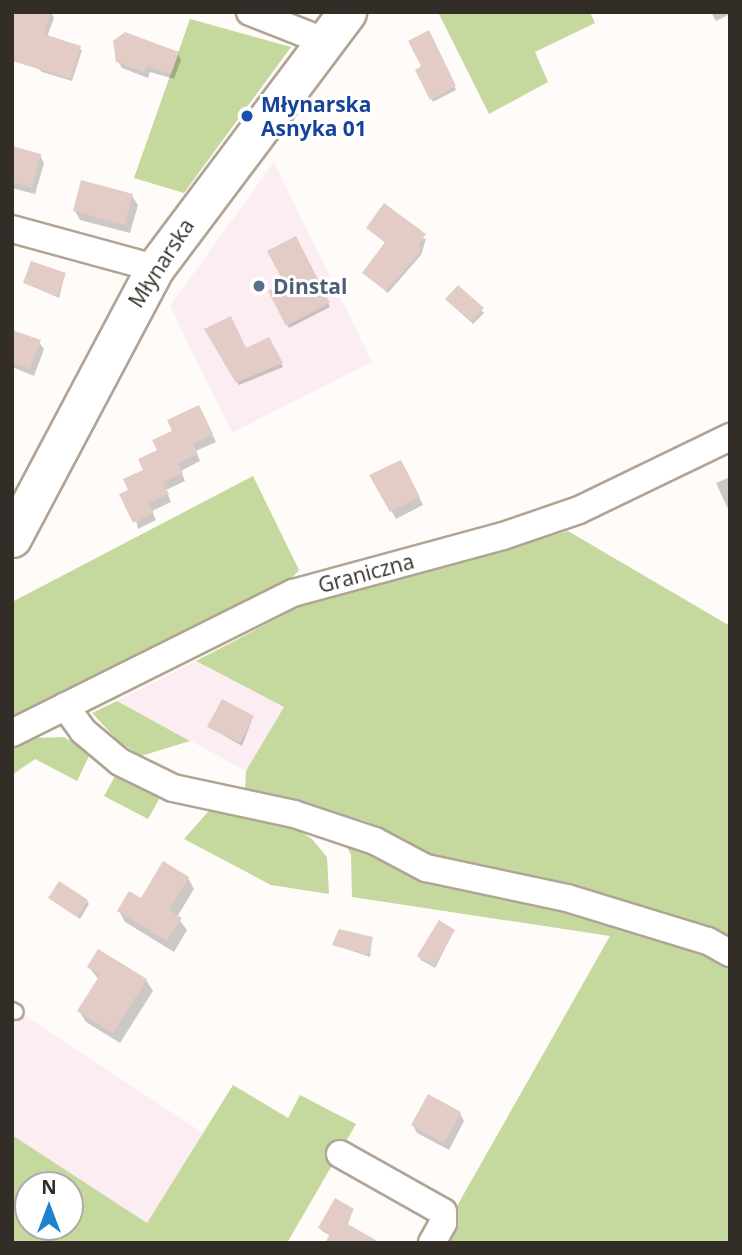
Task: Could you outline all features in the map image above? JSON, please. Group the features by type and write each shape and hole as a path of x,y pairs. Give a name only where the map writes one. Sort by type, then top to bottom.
{"street":[{"path":"250,12 324,41"},
{"name":"Młynarska","path":"16,521 155,268 347,12"},
{"path":"12,229 155,268"},
{"name":"Graniczna","path":"12,733 293,593 503,536 579,510 730,437"},
{"path":"65,706 83,731 120,762 173,788 294,814 375,841 426,868 567,898 708,941 730,953"},
{"path":"340,1154 443,1212 443,1223 432,1243"}],"shaded area":[{"name":"Dinstal","path":"274,162 372,362 232,433 170,306"},
{"path":"196,661 285,707 246,771 117,701"},
{"path":"12,1007 203,1133 147,1223 84,1182 84,1171 67,1171 12,1135"}],"green space":[{"path":"438,12 590,12 595,23 535,52 548,82 489,114"},
{"path":"190,19 291,47 184,193 134,178"},
{"path":"253,476 299,570 286,585 12,722 12,602"},
{"path":"568,531 730,626 730,938 578,887 448,864 366,821 245,789 246,771 284,707 196,661 301,606"},
{"path":"117,701 190,741 141,756 118,741 92,713"},
{"path":"64,737 90,754 77,781 35,759 12,775 12,748 35,738"},
{"path":"119,769 162,794 148,819 104,796"},
{"path":"213,806 281,819 312,839 327,857 329,894 271,885 184,839"},
{"path":"343,838 612,926 707,952 730,966 730,1243 436,1243 610,936 352,897 351,855"},
{"path":"233,1085 288,1118 300,1095 356,1124 287,1243 12,1243 12,1135 67,1171 14,1171 14,1241 84,1241 84,1182 147,1223"}],"building":[{"path":"12,12 51,12 44,34 81,46 71,79 12,61"},
{"path":"429,30 456,86 430,100 415,70 421,66 408,41"},
{"path":"125,32 179,52 171,74 147,66 145,72 116,62 113,41"},
{"path":"12,146 41,154 32,188 12,182"},
{"path":"81,180 133,194 125,225 73,211"},
{"path":"384,203 426,234 419,243 420,252 386,291 362,273 385,242 366,228"},
{"path":"296,236 330,303 286,326 268,291 284,283 267,251"},
{"path":"31,261 66,273 57,296 23,283"},
{"path":"458,285 484,308 471,322 445,299"},
{"path":"231,316 246,348 269,337 283,363 236,383 204,329"},
{"path":"12,330 41,340 30,369 12,363"},
{"path":"199,405 213,434 193,444 198,454 178,463 183,473 163,482 169,494 149,503 154,513 133,523 119,494 128,490 123,479 143,470 138,459 157,450 152,440 172,431 167,420"},
{"path":"401,460 420,497 390,512 369,475"},
{"path":"222,699 254,716 240,743 207,727"},
{"path":"163,861 189,877 169,910 182,918 167,941 117,911 129,891 141,898"},
{"path":"59,881 88,900 77,917 48,898"},
{"path":"439,920 455,930 434,966 417,956"},
{"path":"339,929 373,937 368,955 332,945"},
{"path":"98,949 147,979 113,1033 77,1011 100,975 87,967"},
{"path":"428,1094 461,1112 444,1143 411,1125"},
{"path":"335,1198 354,1209 346,1223 381,1243 325,1243 330,1234 318,1228"}],"place":[{"name":"Młynarska Asnyka 01","path":"247,116"},
{"name":"Dinstal","path":"259,286"}]}
